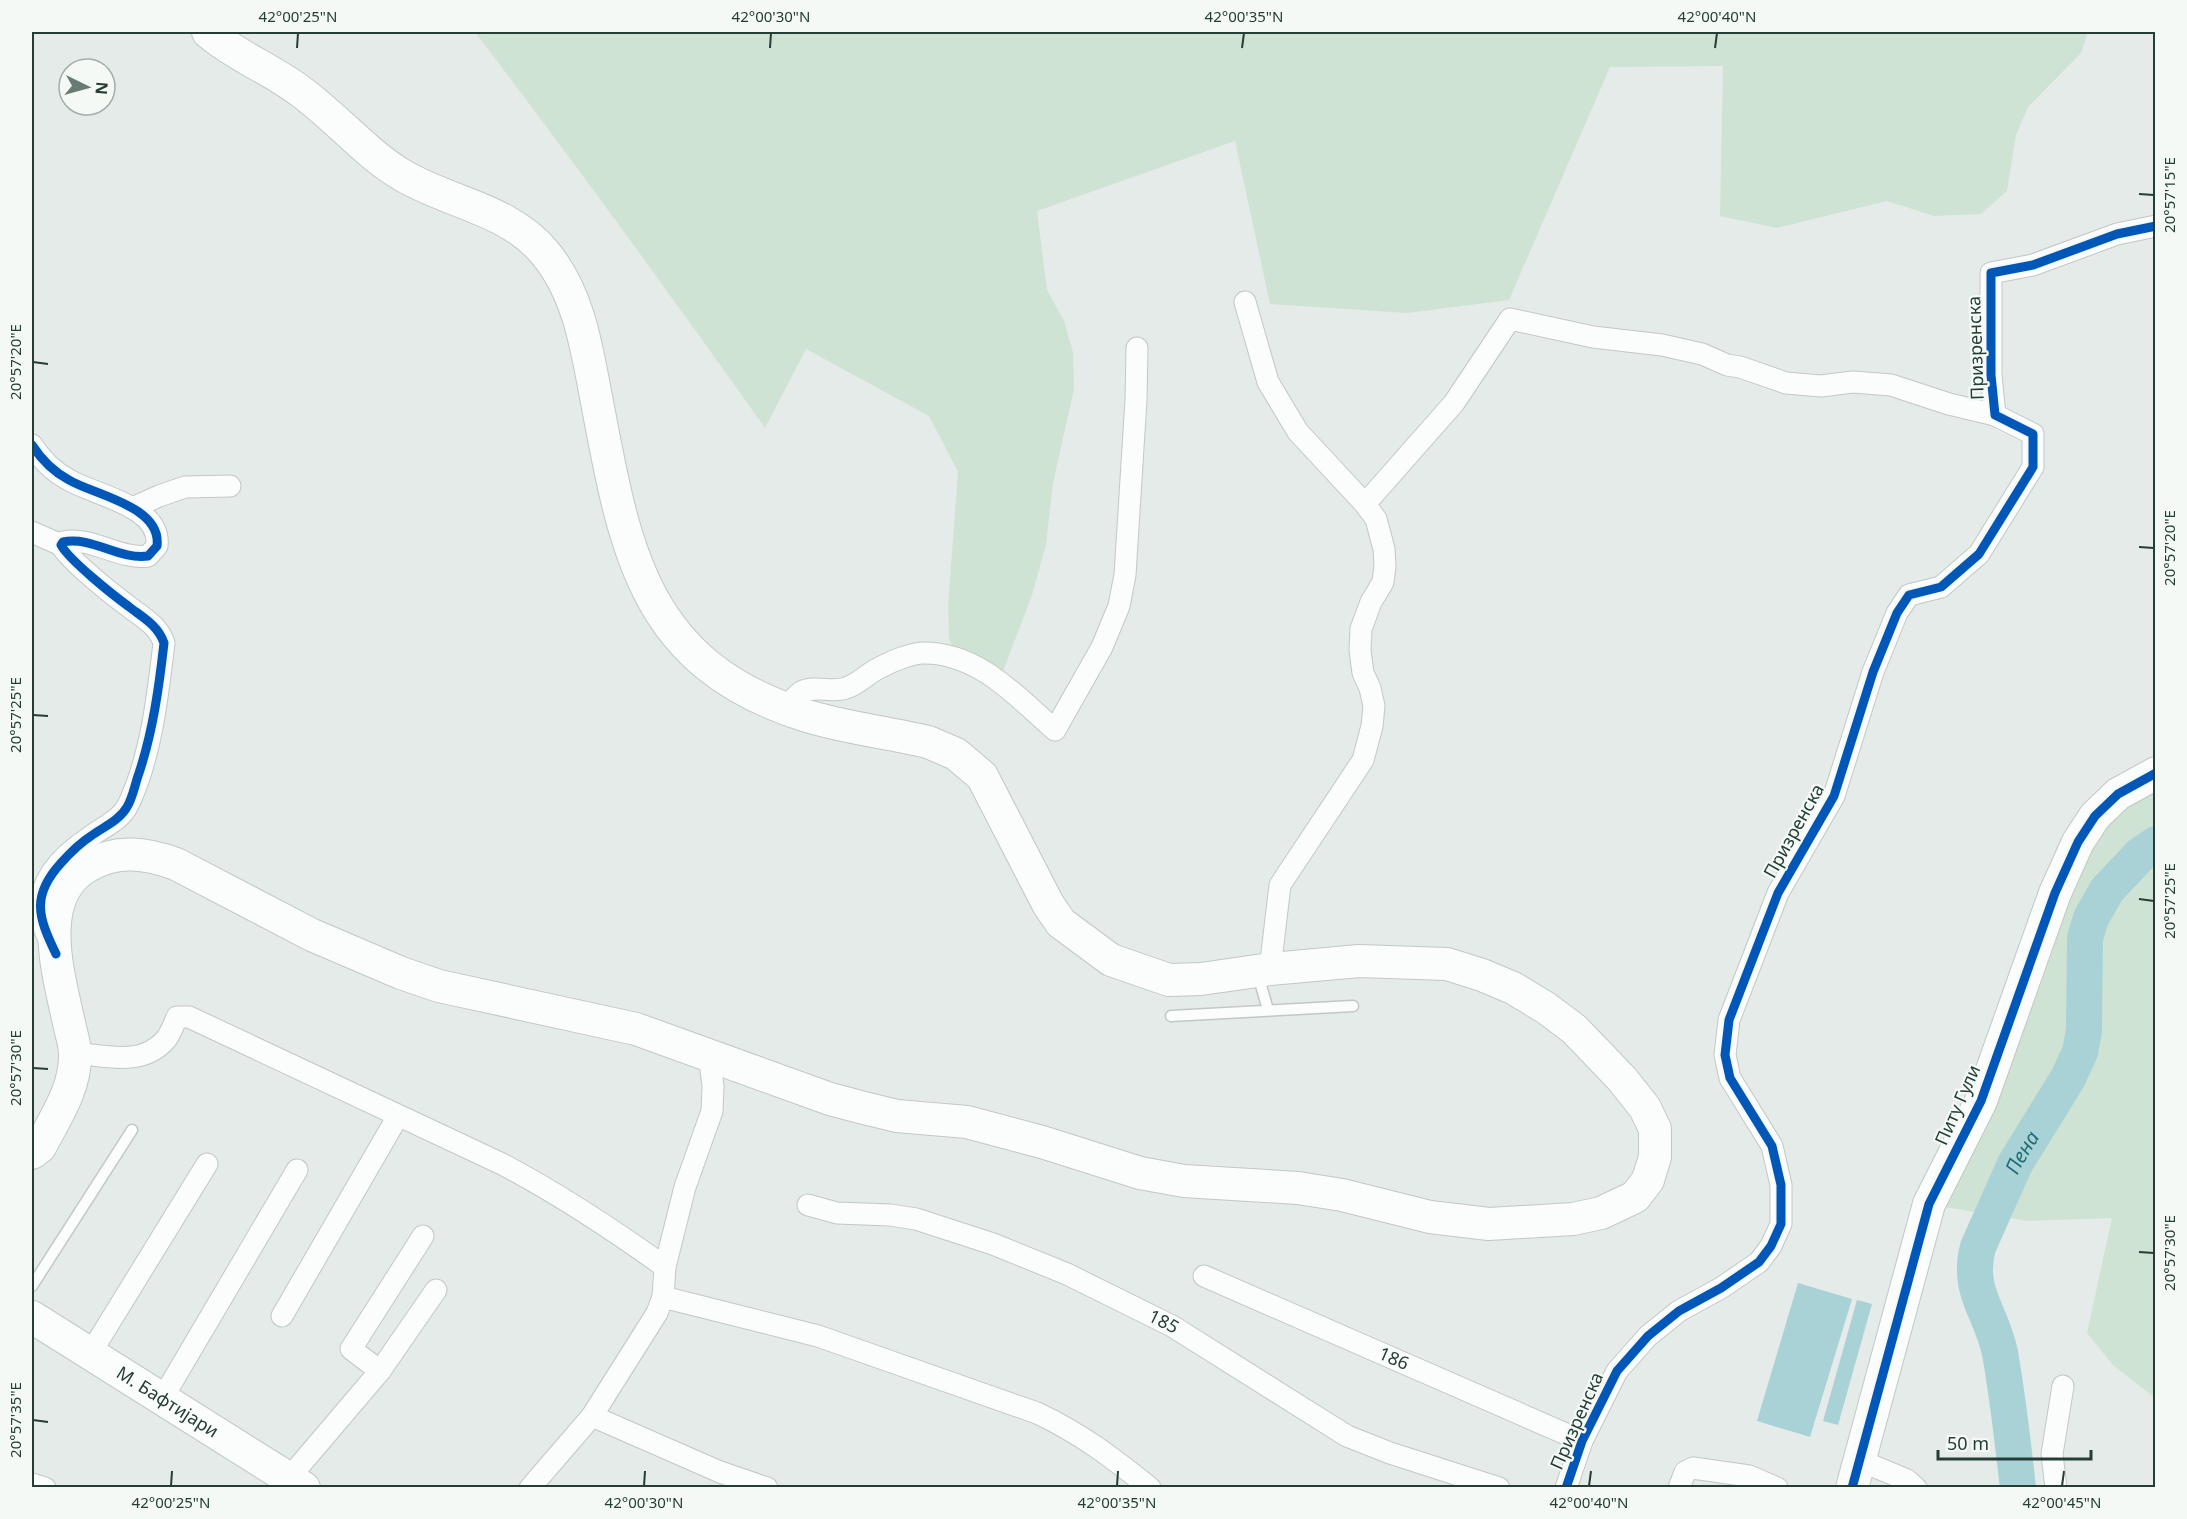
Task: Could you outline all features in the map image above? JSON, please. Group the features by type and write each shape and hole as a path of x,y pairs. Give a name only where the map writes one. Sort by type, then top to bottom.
{"main road":[{"path":"32,1153 40,1147 74,1078 75,1053 56,954 54,932 57,908 65,889 84,868 105,857 125,854 144,855 186,868 312,935 401,973 439,986 636,1029 819,1095 864,1108 897,1116 967,1122 1042,1142 1140,1173 1184,1181 1309,1190 1364,1200 1430,1217 1489,1224 1573,1219 1601,1213 1635,1197 1648,1180 1655,1157 1655,1129 1645,1108 1622,1079 1574,1029 1546,1008 1513,988 1447,964 1359,961 1264,970 1201,979 1169,980 1111,960 1061,923 1048,904 1022,855 990,788 966,760 943,747 928,742 827,721 785,709 740,687 702,661 683,644 653,602 638,570 620,509 583,332 563,277 542,249 511,223 416,183 389,167 297,88 234,52 208,32"},
{"name":"Питу Гули","path":"1857,1474 1929,1204 1980,1101 2055,893 2078,842 2095,816 2118,794 2156,772"},
{"name":"М. Бафтијари","path":"32,1317 297,1483"}],"street":[{"name":"Призренска","path":"1566,1488 1582,1441 1617,1371 1648,1336 1679,1311 1721,1288 1759,1262 1771,1246 1781,1224 1781,1185 1772,1146 1730,1078 1725,1055 1729,1020 1778,893 1834,796 1873,672 1897,613 1909,595 1941,586 1979,554 2033,467 2033,434 1995,415 1991,375 1991,273 2033,265 2116,234 2156,226"},
{"path":"1245,302 1268,382 1298,432 1365,504 1376,519 1384,549 1385,566 1383,582 1371,602 1361,629 1360,650 1363,673 1370,688 1374,706 1372,726 1363,760 1280,885 1264,970"},
{"path":"1365,504 1454,402 1510,319 1593,337 1662,345 1702,354 1727,365 1740,367 1786,383 1821,386 1853,382 1891,385 1949,404 1995,415"},
{"path":"785,709 801,692 847,688 880,667 922,652 977,665 1004,685 1055,730 1102,647 1119,606 1125,575 1137,348"},
{"path":"32,445 46,463 69,480 132,508 150,523 157,535 157,546 151,555 134,556 80,542 69,541 61,545"},
{"path":"132,508 185,487 230,486"},
{"path":"32,532 61,545 64,551 126,605 152,624 164,643 151,731 128,805 120,816 78,845 47,880 42,890 41,919 56,954"},
{"path":"75,1053 129,1059 153,1052 168,1037 177,1017 189,1017 502,1164 551,1190 617,1232 665,1267"},
{"path":"530,1488 592,1416 651,1326 663,1297 665,1267 685,1187 712,1111 713,1086 709,1054"},
{"path":"282,1316 398,1116"},
{"path":"90,1354 207,1164"},
{"path":"162,1399 297,1170"},
{"name":"185","path":"808,1205 837,1213 890,1215 916,1219 1004,1248 1067,1274 1172,1326 1347,1436 1390,1453 1499,1488"},
{"path":"380,1371 351,1349 423,1236"},
{"name":"186","path":"1204,1276 1582,1441"},
{"path":"297,1483 380,1371 436,1290"},
{"path":"663,1297 818,1336 1037,1413 1068,1427 1100,1448 1150,1488"},
{"path":"2056,1488 2052,1454 2064,1386"},
{"path":"592,1416 720,1472 767,1488"},
{"path":"1679,1488 1684,1472 1693,1468 1749,1476 1777,1488"},
{"path":"1857,1474 1906,1480 1916,1488"},
{"path":"32,1484 45,1488"}],"lane":[{"path":"1264,970 1268,1010"},
{"path":"1171,1016 1353,1006"},
{"path":"32,1286 132,1130"}],"green space":[{"path":"475,32 2088,32 2081,53 2028,107 2016,135 2007,191 1981,214 1934,216 1887,201 1777,228 1720,216 1723,66 1610,67 1509,300 1407,313 1270,304 1235,141 1037,211 1047,290 1064,321 1073,352 1074,389 1053,483 1046,545 1032,595 1002,674 958,652 952,646 949,638 948,606 958,472 929,416 806,349 765,428 622,228"},
{"path":"2155,773 2155,844 2140,855 2107,890 2091,918 2085,938 2084,1030 2080,1052 2068,1078 2015,1164 1991,1215 1929,1204 2069,861"},
{"path":"2155,855 2155,1398 2114,1366 2087,1333 2112,1218 2027,1221 2005,1217 2061,1114 2091,1046 2099,993 2101,948 2109,908 2118,890 2133,872"}],"water":[{"path":"1798,1283 1852,1299 1810,1437 1757,1421"},
{"path":"1857,1300 1872,1304 1838,1425 1823,1421"}],"waterway":[{"name":"Пена","path":"2018,1488 2000,1353 1981,1302 1975,1277 1978,1247 2015,1164 2068,1078 2080,1052 2084,1030 2085,938 2091,918 2107,890 2140,855 2156,844"}],"cycle path":[{"path":"1566,1488 1582,1441 1617,1371 1648,1336 1679,1311 1721,1288 1759,1262 1771,1246 1781,1224 1781,1185 1772,1146 1730,1078 1725,1055 1729,1020 1778,893 1834,796 1873,672 1897,613 1909,595 1941,587 1979,554 2033,467 2033,434 1995,415 1991,375 1991,273 2033,265 2117,234 2156,226"},
{"path":"32,445 48,465 63,477 138,511 149,521 156,532 157,546 148,556 127,555 84,542 63,542 61,545 92,577 154,626 164,643 152,725 129,803 124,812 115,820 87,839 61,863 51,875 41,897 42,918 56,954"},
{"path":"1852,1488 1929,1204 1981,1101 2055,893 2078,842 2095,816 2118,794 2156,773"}]}
